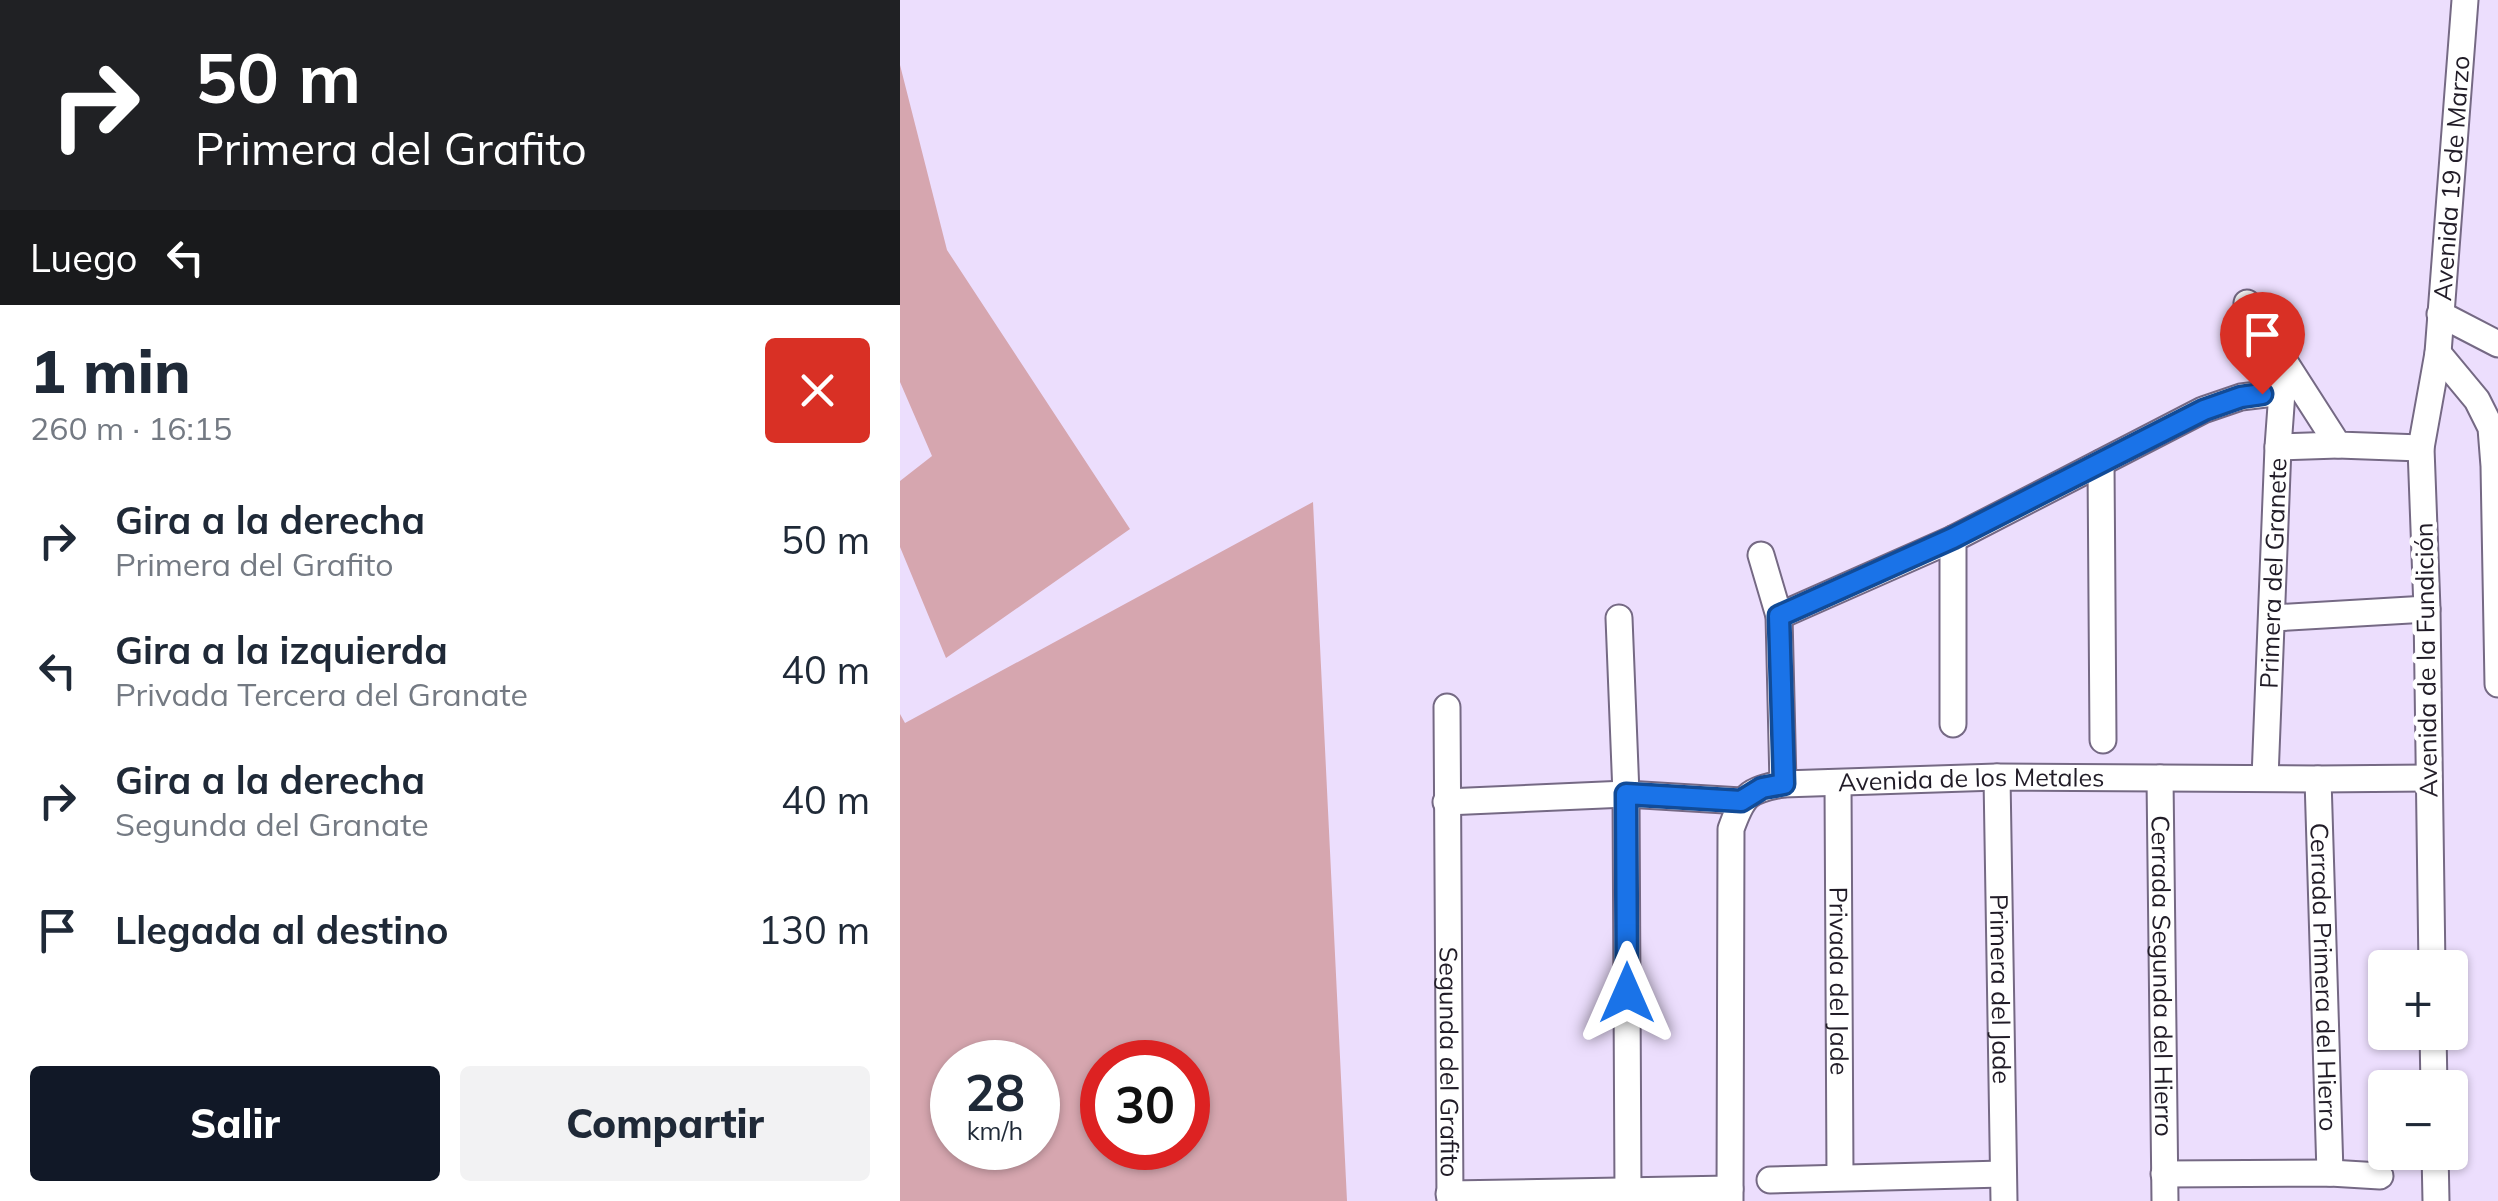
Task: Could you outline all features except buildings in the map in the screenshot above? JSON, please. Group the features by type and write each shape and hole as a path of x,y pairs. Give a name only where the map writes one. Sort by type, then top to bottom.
{"street":[{"name":"Avenida 19 de Marzo","path":"2438,353 2465,0"},
{"path":"2246,303 2285,381 2338,445"},
{"path":"2440,314 2498,344"},
{"path":"2438,353 2477,400 2491,428 2498,684"},
{"name":"Avenida de la Fundición","path":"2432,950 2422,448 2438,353"},
{"path":"1779,616 1953,538 2204,410 2285,381"},
{"name":"Primera del Granete","path":"2265,778 2278,447 2285,381"},
{"path":"2278,447 2422,448"},
{"path":"2100,463 2104,740"},
{"path":"1952,724 1953,538"},
{"path":"1761,555 1779,616 1784,784"},
{"path":"2273,618 2427,609"},
{"path":"1619,618 1626,794 1628,1192"},
{"name":"Segunda del Grafito","path":"1447,707 1449,1197 1628,1192 1730,1195"},
{"name":"Avenida de los Metales","path":"1741,801 1762,788 1784,784 1997,777 2428,778"},
{"name":"Primera del Jade","path":"1997,777 2004,1201"},
{"name":"Cerrada Segunda del Hierro","path":"2160,778 2165,1201"},
{"name":"Cerrada Primera del Hierro","path":"2318,779 2330,1173"},
{"name":"Privada del Jade","path":"1838,783 1840,1177"},
{"path":"1446,802 1626,794 1741,801 1731,829 1730,1195"},
{"path":"2436,1170 2436,1201"},
{"path":"1770,1180 2003,1174"},
{"path":"2164,1174 2380,1176"}],"shaded area":[{"path":"900,65 947,250 1130,529 946,658 900,547 900,481 932,456 900,382"},
{"path":"1313,502 1347,1201 900,1201 900,714 905,723"}],"route":[{"path":"1627,993 1626,794 1741,801 1762,788 1784,784 1779,616 1953,538 2204,410 2262,394"}]}
